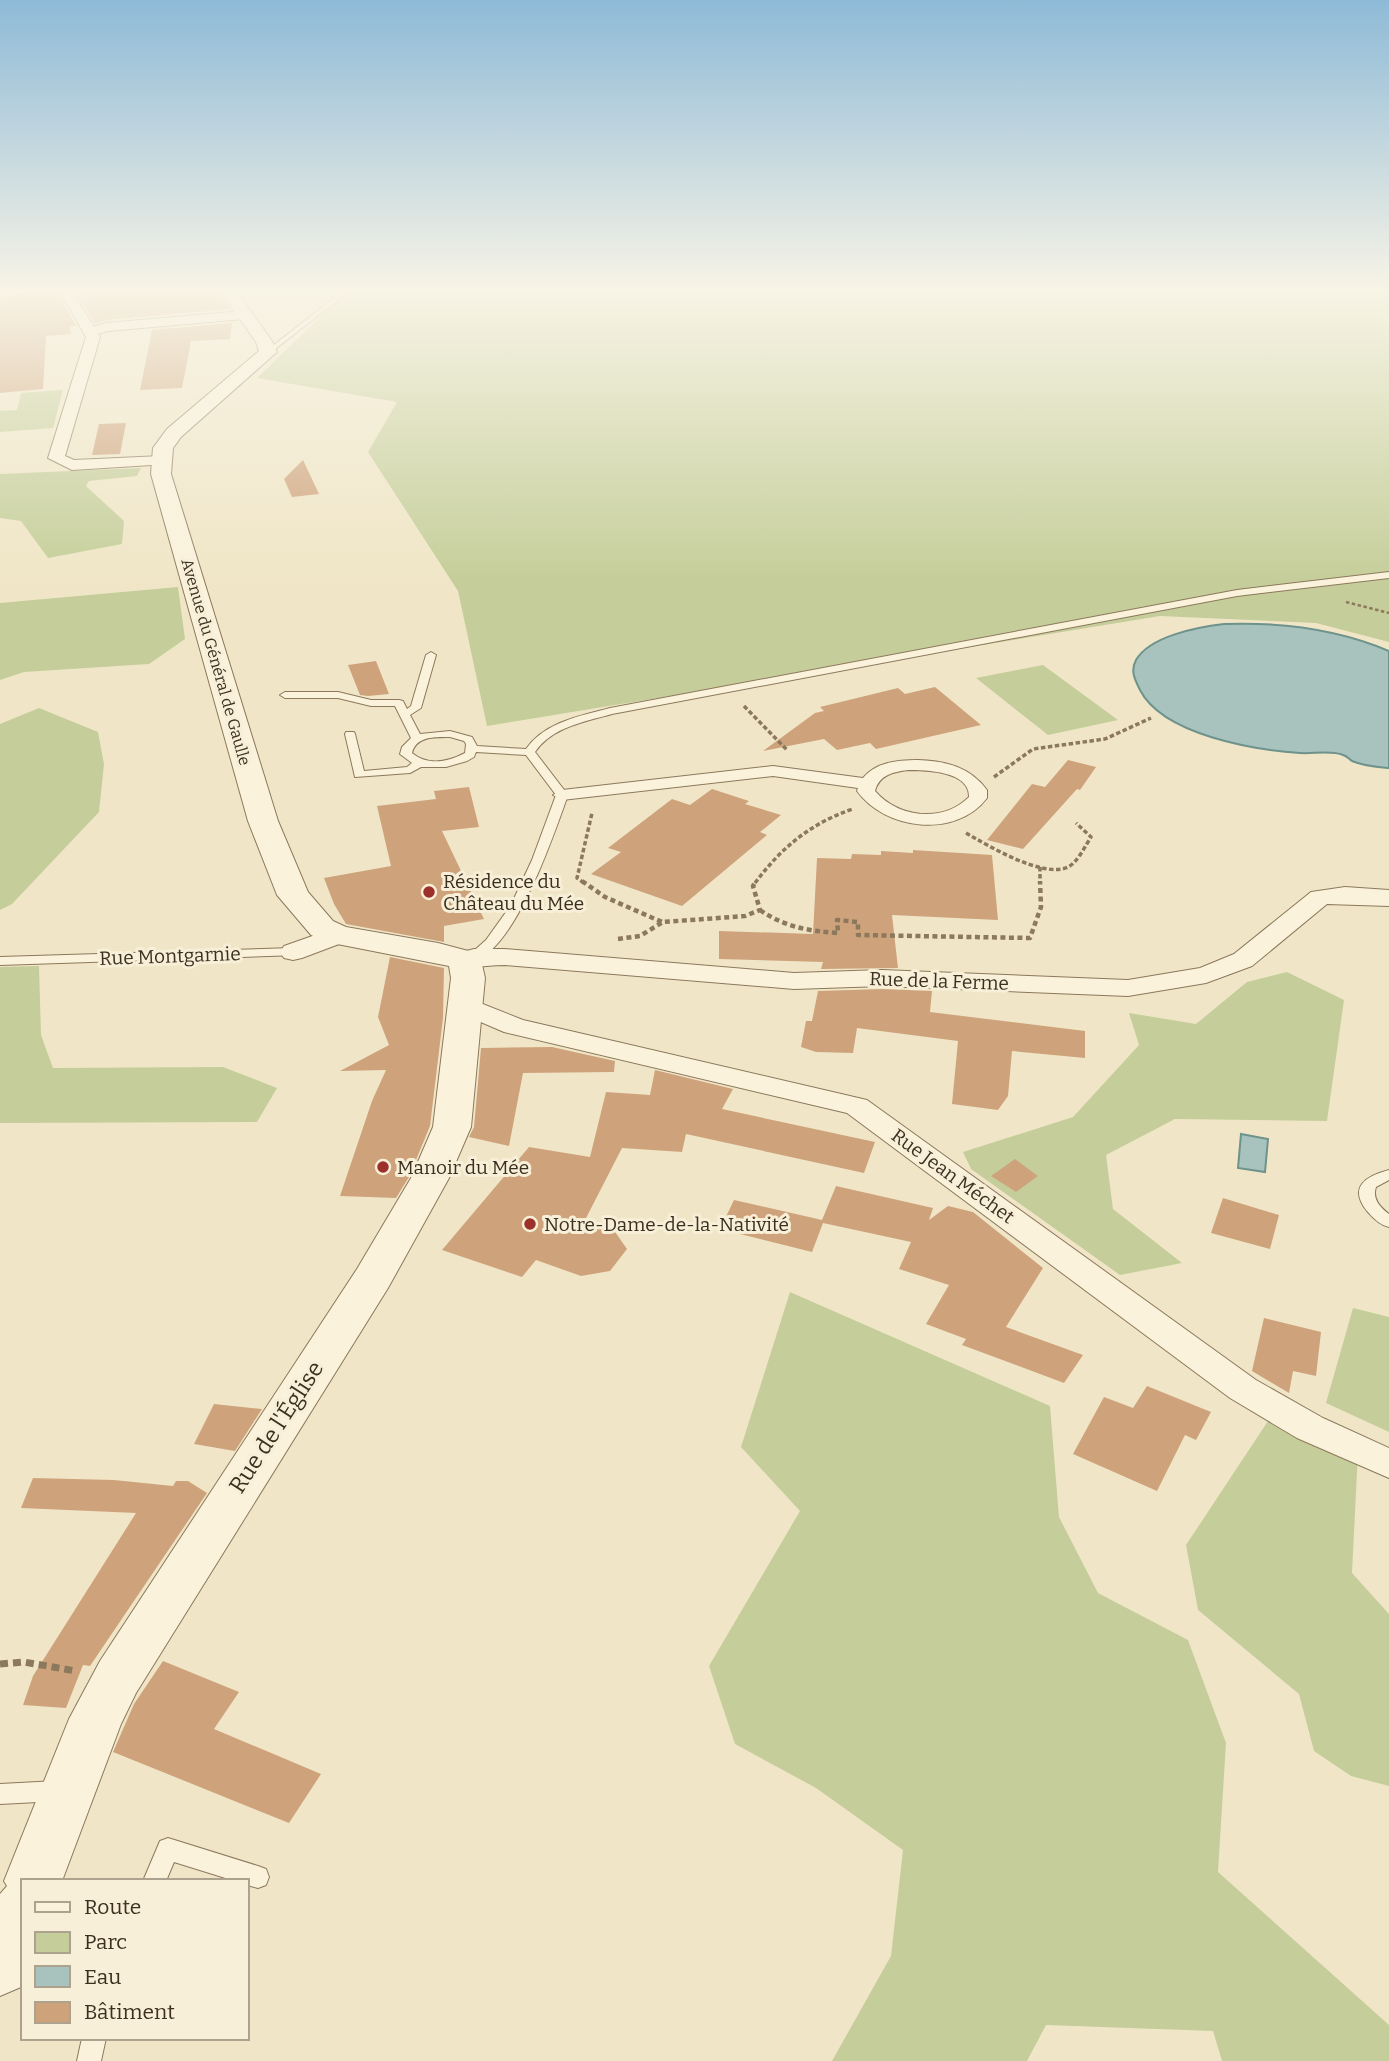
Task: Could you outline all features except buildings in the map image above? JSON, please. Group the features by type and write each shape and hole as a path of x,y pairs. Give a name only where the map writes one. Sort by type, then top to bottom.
{"street":[{"path":"77,389 56,458 72,464 162,461 163,448 174,433 225,389"},
{"name":"Avenue du Général de Gaulle","path":"162,461 161,474 262,821 293,895 322,928 338,935 469,959"},
{"path":"908,765 939,766 953,770 973,782 978,790 974,805 965,811 937,818 905,816 874,802 866,791 867,784 881,771 908,765"},
{"path":"562,795 774,771 867,784"},
{"name":"Rue de la Ferme","path":"469,959 794,981 882,978 1128,988 1206,975 1243,960 1320,897 1345,895 1389,898"},
{"name":"Rue Montgarnie","path":"293,952 338,935"},
{"name":"Rue de l'Église","path":"34,1879 96,1719 118,1677 373,1278 430,1178 452,1127 469,959"},
{"name":"Rue Jean Méchet","path":"465,1005 514,1026 857,1106 1243,1389 1310,1428 1389,1464"},
{"path":"0,1966 21,1913"}],"lane":[{"path":"529,752 536,739 566,725 610,711 1237,593 1389,575"},
{"path":"405,714 416,708 431,655"},
{"path":"285,695 338,695 371,703 399,703 417,739"},
{"path":"349,734 359,775 410,770 419,763"},
{"path":"450,734 468,739 473,749 463,760 453,763 419,763 406,754 410,743 417,739 450,734"},
{"path":"469,959 489,946 525,891 562,795 529,752 473,749"},
{"name":"Rue Montgarnie","path":"0,961 293,952"},
{"path":"1389,1175 1374,1180 1367,1187 1366,1196 1370,1206 1389,1222"},
{"path":"0,1794 69,1790"},
{"path":"155,1879 168,1849 258,1877"},
{"path":"89,2061 94,2040"}],"path":[{"path":"727,690 791,754 783,772"},
{"path":"973,782 994,777 1033,749 1105,739 1151,718"},
{"path":"606,790 594,808 577,878 605,897 663,922"},
{"path":"874,802 824,818 800,833 773,858 753,886 760,910 781,925 799,930 838,933 836,920 858,922 858,935 1030,938 1041,907 1040,867"},
{"path":"937,818 1013,858 1040,867 1062,869 1069,866 1091,837 1076,823"},
{"path":"607,938 640,936 663,922 745,916 760,910"},
{"path":"0,1664 24,1662 118,1677"}],"green space":[{"path":"322,389 1389,389 1389,642 1316,623 1160,616 487,726 458,591 368,452 397,402"},
{"path":"63,390 53,428 0,432 0,411 17,410 21,393"},
{"path":"141,468 137,476 89,481 86,486 124,521 122,544 48,558 21,521 0,518 0,474"},
{"path":"178,587 185,639 149,664 24,672 0,680 0,603"},
{"path":"1043,665 1118,720 1048,735 976,678"},
{"path":"39,708 98,732 104,764 99,812 12,904 0,910 0,724"},
{"path":"39,966 41,1035 53,1068 223,1067 277,1088 257,1122 0,1123 0,967"},
{"path":"1287,972 1344,1000 1327,1121 1175,1119 1106,1155 1113,1209 1182,1263 1120,1275 971,1169 963,1152 1073,1117 1139,1045 1129,1013 1196,1024 1247,982"},
{"path":"790,1292 1050,1406 1059,1517 1098,1593 1188,1640 1226,1743 1218,1872 1389,2025 1389,2061 1222,2061 1213,2031 1046,2025 1027,2061 832,2061 891,1956 903,1850 816,1788 735,1744 709,1666 800,1511 741,1447"},
{"path":"1353,1308 1389,1317 1389,1432 1326,1403"},
{"path":"1270,1418 1358,1452 1352,1573 1389,1614 1389,1786 1351,1776 1314,1751 1299,1694 1198,1610 1186,1545"}],"water":[{"path":"1224,624 1308,628 1349,637 1389,651 1389,768 1361,764 1346,756 1328,752 1300,753 1236,744 1189,729 1152,706 1140,690 1134,675 1134,664 1143,652 1176,634"},
{"path":"1241,1134 1268,1139 1265,1172 1238,1168"}],"place":[{"name":"Résidence du Château du Mée","path":"429,892"},
{"name":"Manoir du Mée","path":"383,1167"},
{"name":"Notre-Dame-de-la-Nativité","path":"530,1224"}]}
